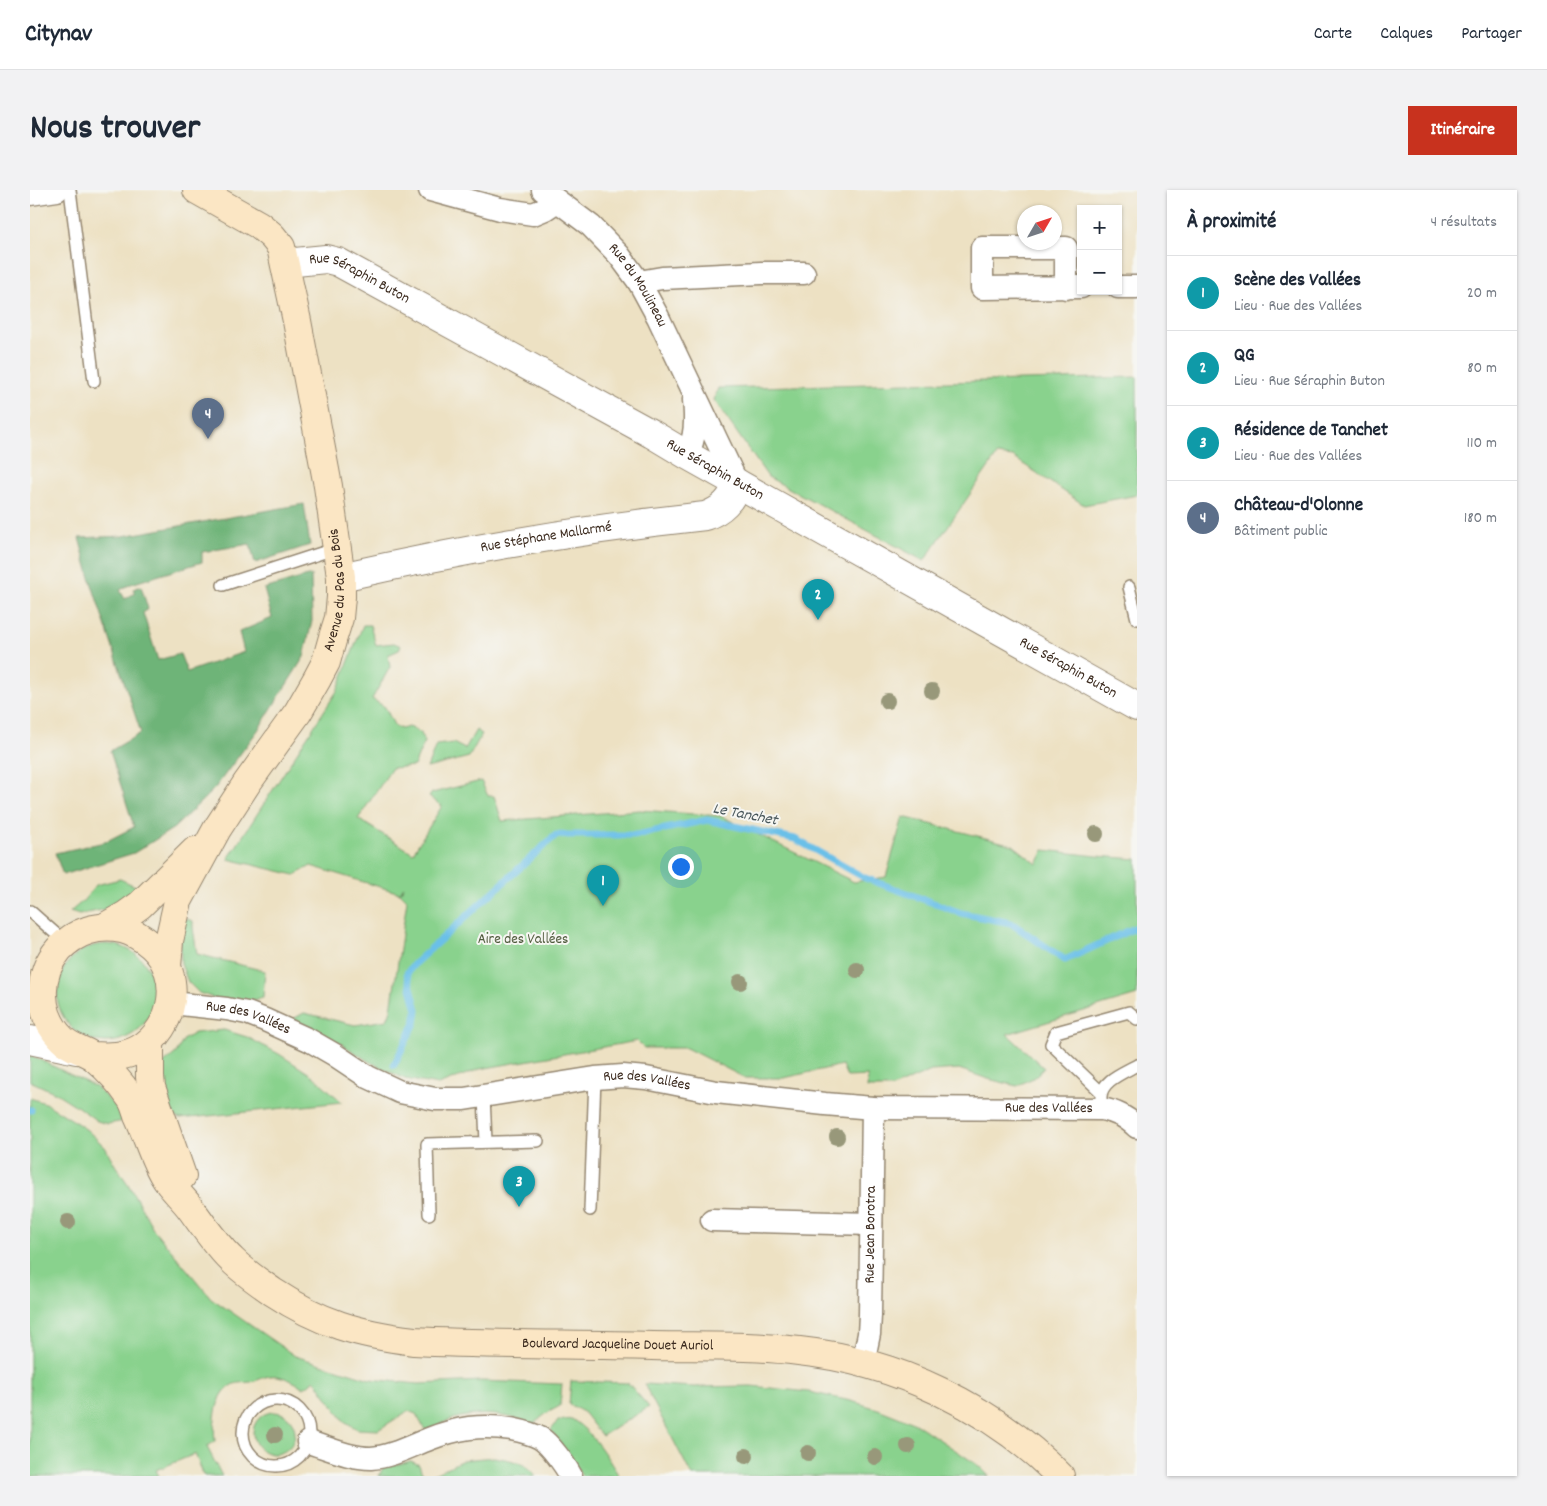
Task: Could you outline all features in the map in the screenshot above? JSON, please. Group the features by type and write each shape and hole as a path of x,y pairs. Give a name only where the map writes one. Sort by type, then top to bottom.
{"main road":[{"name":"Avenue du Pas du Bois","path":"167,967 169,941 178,901 217,829 247,783 298,712 317,679 326,662 338,618 341,597 341,577 328,486 297,321 280,247 272,236 259,225 197,190"},
{"name":"Avenue du Pas du Bois","path":"105,927 140,905 217,829"},
{"path":"105,927 124,930 142,938 157,951 167,967 172,985 172,1003 167,1018 150,1042 137,1050 123,1055 108,1057 85,1053 62,1039 51,1025 44,1008 42,991 37,982 53,956 65,942 77,934 90,929 105,927"},
{"name":"Boulevard Jacqueline Douet Auriol","path":"150,1042 151,1087 180,1170 189,1206"},
{"name":"Boulevard Jacqueline Douet Auriol","path":"85,1053 116,1080 132,1099 164,1176 209,1234 232,1260 258,1281 296,1307 324,1321 353,1331 414,1341 770,1348 831,1355 896,1373 983,1414 1020,1440 1060,1476"}],"street":[{"path":"30,194 57,190"},
{"name":"Rue du Moulineau","path":"442,191 500,209 533,214 545,209 550,195 591,226 619,254 639,282 658,317 737,483"},
{"name":"Rue Séraphin Buton","path":"285,263 326,259 338,262 652,434 1137,707"},
{"path":"639,282 653,279 752,273 804,273"},
{"path":"1122,287 1137,287"},
{"name":"Rue du Moulineau","path":"687,455 692,444 696,421 693,389"},
{"name":"Rue Stéphane Mallarmé","path":"341,577 401,564 563,535 630,524 705,516 714,513 722,507 734,494 737,483"},
{"name":"Rue des Vallées","path":"172,1003 226,1009 264,1020 309,1040 368,1077 400,1092 435,1098 464,1099 595,1078 622,1076 646,1078 716,1092 873,1108 1102,1101 1137,1127"},
{"path":"30,1040 85,1053"},
{"name":"Rue Jean Borotra","path":"863,1363 870,1315 873,1108"},
{"path":"712,1220 870,1224"},
{"path":"308,1442 350,1455 371,1458 390,1454 460,1429 482,1426 502,1428 524,1431 541,1438 563,1463 571,1476"}],"lane":[{"path":"70,190 94,381"},
{"path":"223,585 337,548"},
{"path":"1129,587 1137,620"},
{"path":"30,911 65,942"},
{"path":"1137,1019 1129,1012 1056,1032 1051,1044 1102,1101 1108,1083 1137,1065"},
{"path":"590,1210 595,1078"},
{"path":"484,1096 486,1142"},
{"path":"429,1214 427,1144 538,1141"},
{"path":"274,1400 286,1401 295,1406 305,1417 309,1427 308,1442 299,1458 286,1465 274,1467 260,1463 248,1452 242,1438 243,1426 250,1411 260,1403 274,1400"}],"green space":[{"path":"1137,377 1137,495 1084,505 1013,457 997,455 924,561 768,477 714,400 718,388"},
{"path":"304,504 310,545 255,563 250,544 202,552 202,562 131,584 120,590 125,599 135,593 133,589 141,586 148,609 143,613 158,660 180,654 187,672 244,652 239,632 272,618 264,589 311,575 312,621 304,657 258,730 215,788 174,828 134,853 63,875 55,853 105,842 134,827 110,751 141,733 92,585 79,538 123,536"},
{"name":"Aire des Vallées","path":"363,625 370,625 376,645 394,643 401,646 399,650 388,655 390,667 372,699 385,707 394,725 401,729 409,727 421,733 424,742 414,766 392,768 358,819 413,853 442,806 429,797 432,793 481,781 488,796 494,796 502,821 640,810 721,816 854,882 886,877 903,817 1013,845 1037,864 1044,850 1137,859 1137,995 1007,1034 1044,1068 1033,1078 1017,1086 959,1069 931,1071 892,1088 867,1088 868,1076 847,1077 842,1065 784,1078 745,1078 686,1048 644,1048 637,1041 480,1069 438,1085 405,1079 370,1062 327,1035 293,1019 304,1013 355,1025 387,1020 391,1010 407,900 400,893 311,866 295,875 228,859 337,691"},
{"path":"476,730 482,734 469,757 427,768 436,745 453,743 465,749"},
{"path":"120,879 144,890 119,906 79,915 70,912 84,900 96,885"},
{"path":"180,917 193,921 197,954 265,971 263,997 243,1003 214,998 199,993 188,982 181,964"},
{"path":"106,944 116,945 133,952 147,966 154,983 154,1003 147,1020 133,1034 116,1041 106,1042 96,1041 79,1034 65,1020 58,1003 57,993 58,983 65,966 79,952 96,945"},
{"path":"224,1030 247,1037 279,1054 313,1076 342,1102 180,1119 173,1116 161,1071 164,1063 176,1053 184,1039 195,1033"},
{"path":"30,1055 96,1087 115,1106 124,1121 108,1124 97,1121 56,1093 30,1081"},
{"path":"30,1098 45,1103 71,1119 87,1130 105,1147 154,1230 211,1298 295,1356 370,1379 418,1384 481,1381 562,1384 560,1406 533,1424 517,1419 484,1414 456,1418 425,1430 416,1414 408,1411 378,1430 357,1429 344,1421 315,1380 304,1388 283,1377 269,1376 234,1384 226,1389 222,1395 216,1410 215,1441 207,1447 222,1476 204,1476 195,1454 156,1470 159,1476 30,1476"},
{"path":"571,1381 628,1383 649,1407 602,1436 583,1412 569,1404"},
{"path":"644,1384 693,1387 751,1386 809,1392 851,1401 878,1409 918,1425 979,1466 989,1476 692,1476"},
{"path":"278,1412 286,1415 292,1421 295,1433 292,1445 286,1451 270,1454 262,1451 256,1445 253,1429 256,1421 262,1415"},
{"path":"572,1419 593,1438 619,1476 582,1476 551,1430 558,1421"},
{"path":"494,1457 523,1465 536,1476 430,1476 463,1460"},
{"path":"411,1461 419,1465 422,1473 429,1476 379,1476 383,1468"}],"waterway":[{"name":"Le Tanchet","path":"394,1065 415,1023 417,1010 407,973 415,963 556,835 637,835 707,820 795,839 865,878 961,913 1011,923 1065,960 1137,927"}],"place":[{"name":"Château-d'Olonne","path":"208,439"},
{"name":"QG","path":"818,620"},
{"name":"Scène des Vallées","path":"603,906"},
{"name":"Résidence de Tanchet","path":"519,1207"}]}
